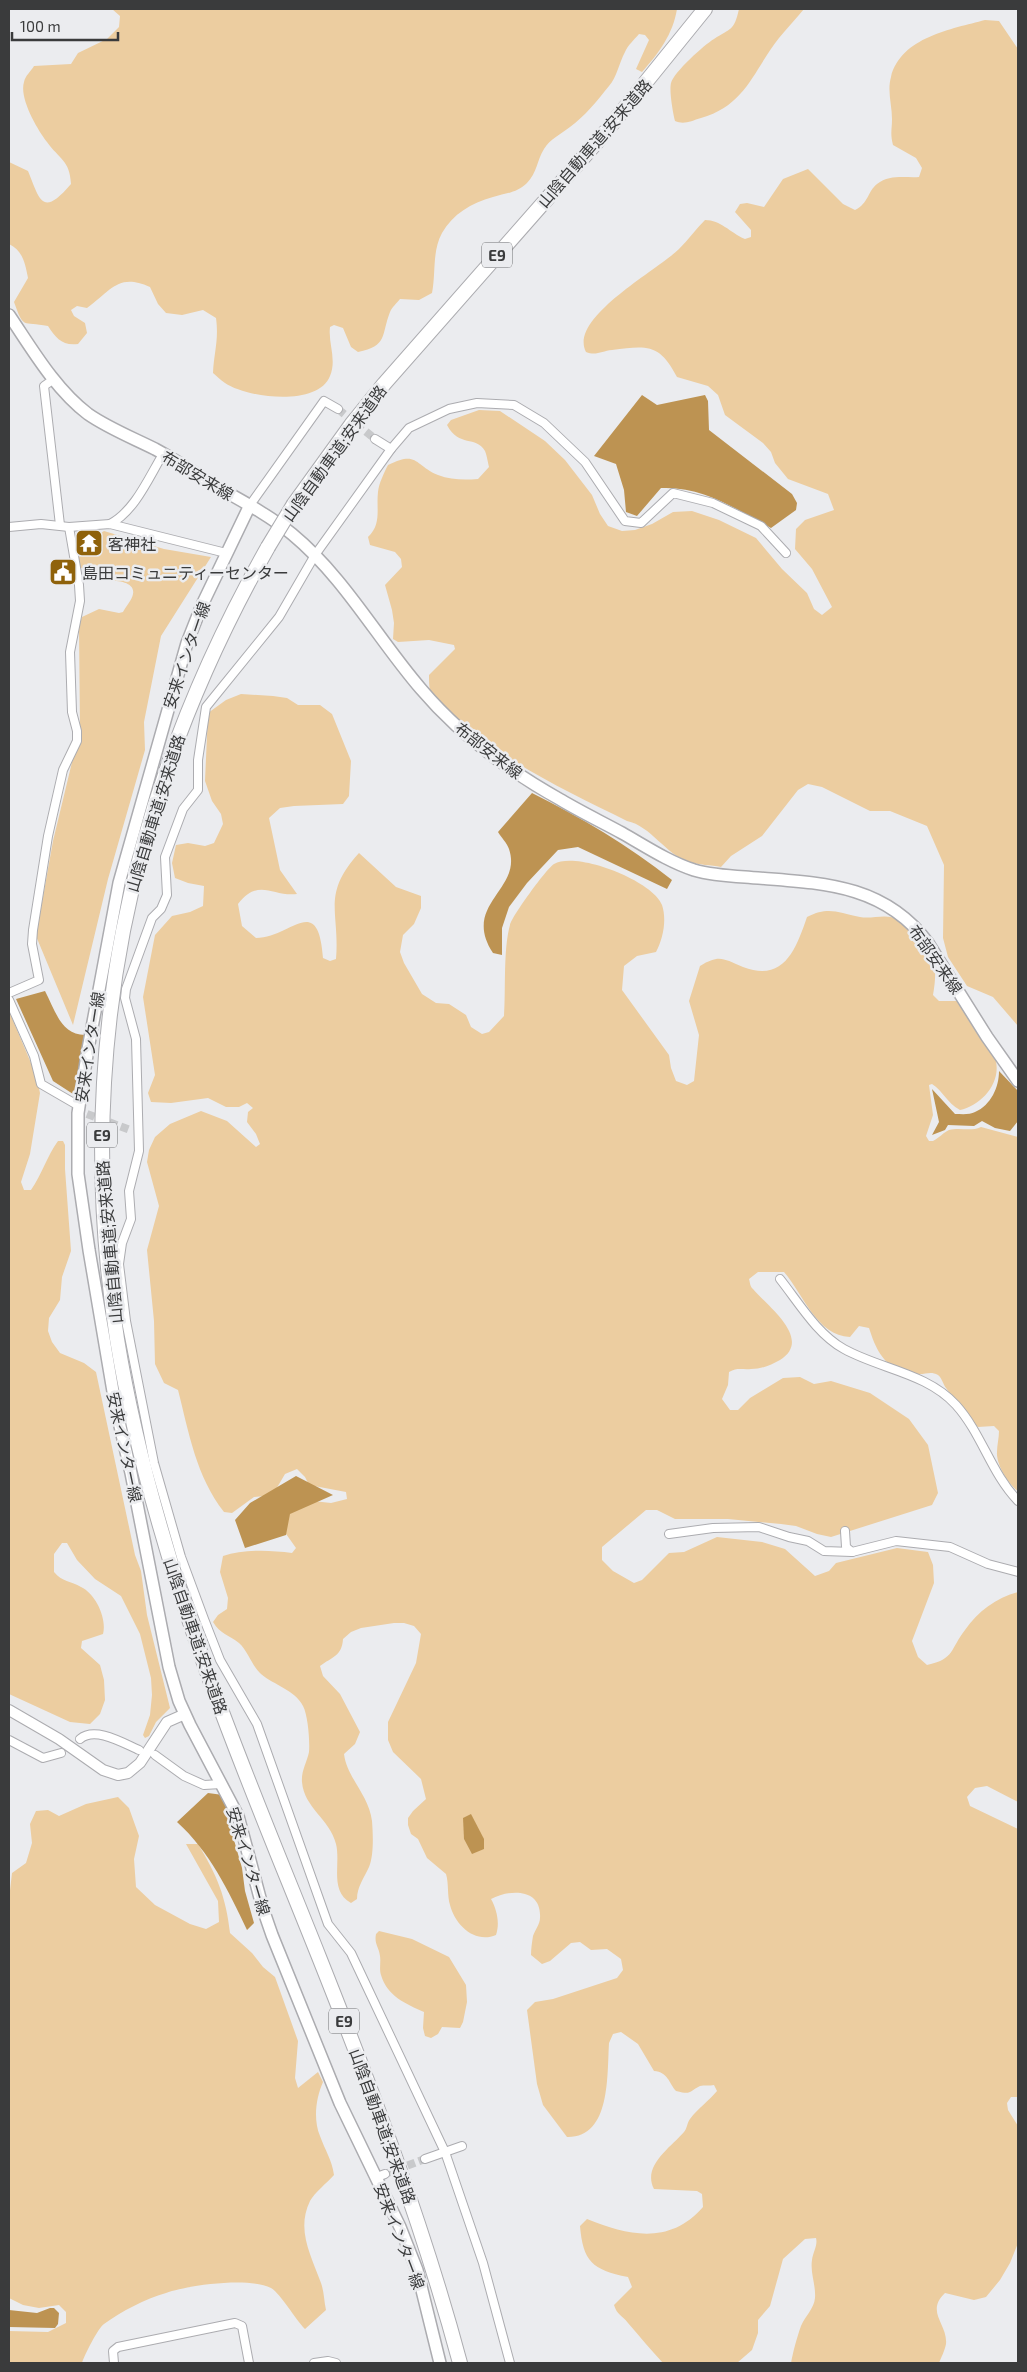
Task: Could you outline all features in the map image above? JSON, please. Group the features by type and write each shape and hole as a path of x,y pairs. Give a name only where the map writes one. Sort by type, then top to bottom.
{"highway":[{"name":"山陰自動車道;安来道路","path":"460,2363 421,2231 347,2029 231,1735 205,1665 163,1537 129,1400 110,1286 102,1173 102,1114 111,1002 132,887 146,832 172,752 201,678 222,633 268,547 294,504 351,425 384,384 603,136 705,9"},
{"path":"421,2231 468,2363"}],"main road":[{"name":"布部安来線","path":"9,315 54,379 89,414 163,454 250,505 290,533 315,555 345,589 421,689 452,722 495,758 554,797 675,862 696,870 718,875 838,886 868,896 898,912 920,932 928,943 987,1037 1018,1081"},
{"name":"安来インター線","path":"250,505 226,553 187,643 119,883 104,954 82,1111 78,1174 106,1356 169,1667 185,1714 238,1816 263,1909 340,2103 381,2175 417,2270 440,2363"}],"street":[{"path":"54,379 44,386 60,525"},
{"path":"250,505 324,401 338,409"},
{"path":"510,2363 482,2263 445,2152 351,1953 328,1924 257,1724 220,1660 181,1557 152,1454 126,1321 119,1264 122,1243 131,1219 129,1191 139,1150 136,1038 125,998 126,989 152,918 161,909 167,895 165,856 183,809 198,790 198,760 206,707 279,617 315,555 391,450 410,428 449,409 477,403 514,404 544,423 585,462 625,521 641,523 674,493 713,503 761,526 786,553"},
{"path":"375,439 391,450"},
{"path":"110,524 128,510 163,454"},
{"path":"9,527 60,525 69,527 110,524 226,553"},
{"path":"9,993 38,980 32,944 32,930 45,849 63,770 77,741 78,731 72,712 70,652 80,601 69,527"},
{"path":"9,1000 34,1056 41,1084 82,1111"},
{"path":"130,1130 139,1133"},
{"path":"780,1279 821,1331 843,1348 930,1384 956,1406 1004,1486 1018,1501"},
{"path":"669,1534 712,1528 759,1527 808,1541 824,1551 852,1552 896,1541 950,1547 988,1564 1018,1572"},
{"path":"845,1531 846,1547 852,1552"},
{"path":"9,1710 59,1739 103,1770 118,1776 128,1773 140,1763 167,1722 185,1714"},
{"path":"80,1739 85,1734 94,1733 139,1750"},
{"path":"9,1740 43,1758 61,1752"},
{"path":"155,1755 184,1776 204,1785 221,1784"},
{"path":"425,2159 462,2146"},
{"path":"114,2363 113,2351 118,2347 235,2323 242,2326 249,2363"},
{"path":"314,2363 328,2361 336,2363"}],"shaded area":[{"path":"112,9 677,9 669,35 642,72 636,69 649,40 645,35 639,34 626,49 612,82 595,103 581,118 546,145 533,175 527,183 515,191 485,199 470,206 446,226 439,240 435,255 432,293 419,300 400,299 390,312 379,343 368,350 358,352 351,347 343,328 334,325 330,327 333,364 330,376 323,386 312,392 297,396 281,397 249,393 222,381 213,373 217,340 216,318 203,310 182,315 166,313 158,304 150,287 139,283 123,283 109,290 87,308 77,306 71,310 74,316 85,323 87,333 78,344 68,344 60,340 48,326 28,324 22,321 20,317 14,302 28,278 20,254 9,244 9,162 28,171 39,197 43,201 54,200 71,184 69,170 43,136 26,105 23,89 25,80 34,66 71,64 78,53 107,39 119,27 120,16"},
{"path":"739,9 804,9 770,50 739,96 729,105 716,112 685,123 675,121 670,91 673,78 709,42 731,28"},
{"path":"985,20 999,21 1018,49 1018,1026 993,997 967,986 948,957 943,938 944,865 927,826 890,811 870,811 822,787 808,784 798,790 762,836 731,856 721,867 693,863 680,858 643,828 554,784 506,756 462,723 434,696 430,690 429,675 455,649 454,645 429,640 398,642 393,639 394,623 385,585 402,567 401,559 395,552 370,545 368,537 377,522 379,489 388,465 405,459 411,459 443,477 478,479 489,467 485,451 477,443 457,437 447,425 451,420 479,410 500,411 545,441 565,460 592,495 600,514 608,526 622,531 635,530 652,524 673,512 692,511 719,520 756,538 782,569 807,593 814,609 822,615 832,607 812,569 795,549 796,529 805,520 834,510 828,494 788,479 775,463 771,452 763,443 725,415 718,395 708,386 677,377 665,358 652,349 635,347 590,353 586,352 584,339 590,325 602,310 679,249 705,220 716,222 745,239 751,237 751,230 735,212 740,204 747,203 764,207 783,179 808,169 843,204 855,210 863,204 874,187 882,181 898,177 919,177 922,168 916,158 893,145 889,88 891,77 897,63 905,52 916,44 943,31"},
{"path":"642,395 657,405 705,395 708,401 709,430 792,494 797,503 796,510 771,528 719,500 691,491 661,488 637,516 626,512 624,490 616,464 594,456"},
{"path":"104,531 164,549 211,557 161,636 144,722 145,750 108,879 73,1025 36,936 53,841 80,729 79,626 82,617 99,609 123,612 133,594 133,589 126,583 99,581 88,570 79,567 75,551 80,547 90,549 95,546 92,539"},
{"path":"241,694 287,698 298,705 320,705 332,714 351,761 349,796 343,804 280,808 269,818 280,870 297,894 266,890 253,891 238,904 242,926 256,938 269,936 301,923 309,922 315,927 320,938 323,958 330,961 336,959 336,892 347,868 359,853 396,887 421,896 421,908 414,924 403,935 400,952 404,963 422,994 436,1003 449,1004 466,1015 471,1027 482,1034 489,1032 504,1016 506,946 512,920 550,867 565,861 579,862 596,865 630,878 656,896 662,905 664,923 656,952 637,956 624,966 622,990 669,1055 676,1081 687,1085 694,1081 699,1035 689,1001 700,966 712,960 721,959 757,971 778,967 793,951 807,917 828,911 864,917 891,917 907,928 923,943 932,957 935,973 933,995 939,1001 960,1001 995,1058 997,1067 993,1084 982,1098 968,1108 960,1110 951,1104 936,1087 932,1084 929,1085 933,1115 926,1136 929,1141 933,1141 949,1130 981,1127 1018,1137 1018,1491 1007,1479 998,1462 999,1431 994,1426 978,1427 961,1408 938,1375 908,1372 891,1366 880,1354 869,1328 859,1326 850,1337 838,1335 828,1330 812,1312 784,1272 758,1272 749,1279 751,1287 784,1323 790,1333 792,1342 789,1352 773,1364 729,1372 728,1385 722,1399 730,1410 738,1410 750,1398 783,1378 800,1377 814,1384 831,1381 870,1393 909,1419 928,1445 938,1493 932,1505 831,1537 796,1526 728,1519 675,1519 657,1510 646,1510 602,1547 602,1560 613,1571 634,1583 642,1580 669,1553 684,1552 717,1537 762,1542 785,1549 815,1576 829,1571 836,1563 897,1548 928,1552 933,1565 934,1583 912,1641 918,1657 927,1665 943,1660 951,1652 970,1623 982,1611 1002,1598 1018,1592 1018,1802 987,1786 975,1788 967,1797 970,1806 1018,1829 1018,2097 1011,2097 1007,2103 1008,2110 1018,2126 1018,2243 1010,2263 1000,2280 986,2297 974,2300 945,2293 939,2300 937,2312 946,2337 946,2344 939,2363 791,2363 801,2326 814,2302 812,2265 816,2238 805,2239 783,2259 770,2306 758,2320 758,2333 752,2350 737,2363 663,2363 615,2308 614,2305 632,2287 628,2277 606,2271 592,2262 584,2248 580,2226 587,2219 633,2233 663,2232 677,2227 690,2219 703,2207 702,2194 697,2191 654,2189 651,2181 652,2173 659,2158 685,2131 693,2115 717,2091 714,2085 700,2086 687,2093 676,2091 662,2073 654,2071 638,2044 621,2032 613,2034 609,2043 604,2102 599,2116 592,2127 581,2135 567,2137 543,2105 537,2084 527,2010 535,2002 553,1999 617,1978 623,1970 621,1959 607,1949 591,1950 580,1942 571,1943 550,1961 542,1964 531,1955 533,1936 540,1920 539,1908 536,1901 530,1896 523,1894 507,1894 491,1899 497,1917 496,1935 481,1937 474,1935 461,1926 456,1919 449,1901 446,1874 427,1858 418,1839 411,1834 408,1825 408,1818 426,1799 421,1779 393,1752 388,1740 388,1722 416,1663 421,1634 414,1626 404,1623 361,1628 351,1632 343,1639 338,1653 320,1666 323,1676 340,1694 360,1732 355,1744 344,1754 349,1771 367,1803 372,1821 373,1844 371,1862 359,1887 357,1899 351,1903 340,1892 337,1876 337,1852 333,1835 307,1799 304,1791 302,1782 303,1770 309,1752 305,1710 295,1696 261,1674 242,1646 222,1632 213,1622 218,1615 227,1609 228,1598 220,1572 223,1556 239,1552 257,1551 292,1553 296,1548 284,1531 288,1513 313,1501 331,1503 347,1499 346,1492 309,1485 305,1477 297,1469 285,1474 275,1491 265,1496 254,1497 232,1513 224,1512 214,1498 200,1469 178,1390 164,1383 155,1364 154,1321 147,1250 159,1206 147,1162 149,1150 155,1137 170,1124 201,1111 227,1121 256,1147 260,1144 256,1134 247,1122 248,1112 253,1108 247,1103 239,1107 226,1107 208,1098 171,1103 151,1102 148,1093 155,1075 143,997 155,935 172,916 190,912 203,906 204,886 175,878 172,863 176,845 188,843 205,846 214,843 223,824 221,814 212,801 205,781 208,713 226,700"},
{"path":"532,793 587,822 639,855 672,880 667,889 578,847 558,850 527,883 509,907 502,928 502,955 493,953 485,936 484,922 488,909 508,876 511,863 509,849 498,832"},
{"path":"45,991 64,1026 77,1034 85,1035 78,1089 73,1094 53,1081 16,999"},
{"path":"9,1011 36,1075 40,1093 30,1154 21,1182 24,1190 31,1190 58,1141 63,1141 65,1145 71,1251 62,1277 60,1300 49,1318 48,1331 52,1342 60,1353 84,1363 96,1372 135,1555 141,1571 147,1615 170,1708 156,1722 149,1736 145,1738 143,1735 150,1715 152,1695 151,1678 140,1634 121,1596 95,1579 77,1560 67,1543 62,1543 54,1554 54,1572 60,1578 86,1590 96,1601 102,1614 103,1634 82,1641 81,1648 100,1665 104,1680 105,1700 100,1714 90,1724 70,1722 9,1694"},
{"path":"999,1071 1018,1091 1018,1121 1010,1131 995,1128 982,1121 974,1126 948,1125 945,1130 932,1135 939,1122 932,1089 955,1114 971,1114 981,1109 990,1100 998,1083"},
{"path":"296,1476 333,1495 290,1514 286,1535 245,1548 235,1520 250,1503"},
{"path":"208,1793 223,1795 233,1815 232,1833 254,1923 247,1930 209,1859 177,1822"},
{"path":"118,1797 129,1808 139,1836 134,1859 136,1887 155,1905 190,1924 206,1929 219,1922 218,1901 186,1844 198,1844 220,1887 230,1933 275,1977 298,2041 295,2078 298,2088 318,2072 323,2082 317,2102 316,2116 320,2136 334,2175 310,2201 304,2222 306,2242 322,2286 326,2310 305,2329 271,2288 249,2283 219,2283 189,2287 142,2302 104,2324 95,2336 82,2363 9,2363 9,2331 48,2332 66,2323 66,2312 59,2305 39,2308 23,2305 9,2298 9,1899 12,1873 26,1863 32,1843 30,1824 36,1811 48,1810 59,1816 86,1804"},
{"path":"471,1814 484,1839 484,1849 472,1854 464,1839 463,1818"},
{"path":"379,1931 412,1939 449,1957 466,1985 467,2002 460,2028 442,2027 438,2034 431,2038 425,2036 423,2028 424,2012 392,1994 380,1973 380,1956 376,1940 376,1934"},
{"path":"54,2308 59,2313 58,2324 55,2328 9,2327 9,2310 37,2313"}],"tunnel":[{"path":"338,409 375,439"},
{"path":"87,1114 130,1130"},
{"path":"385,2174 425,2159"}],"place":[{"name":"客神社","path":"89,543"},
{"name":"島田コミュニティーセンター","path":"63,572"}]}
